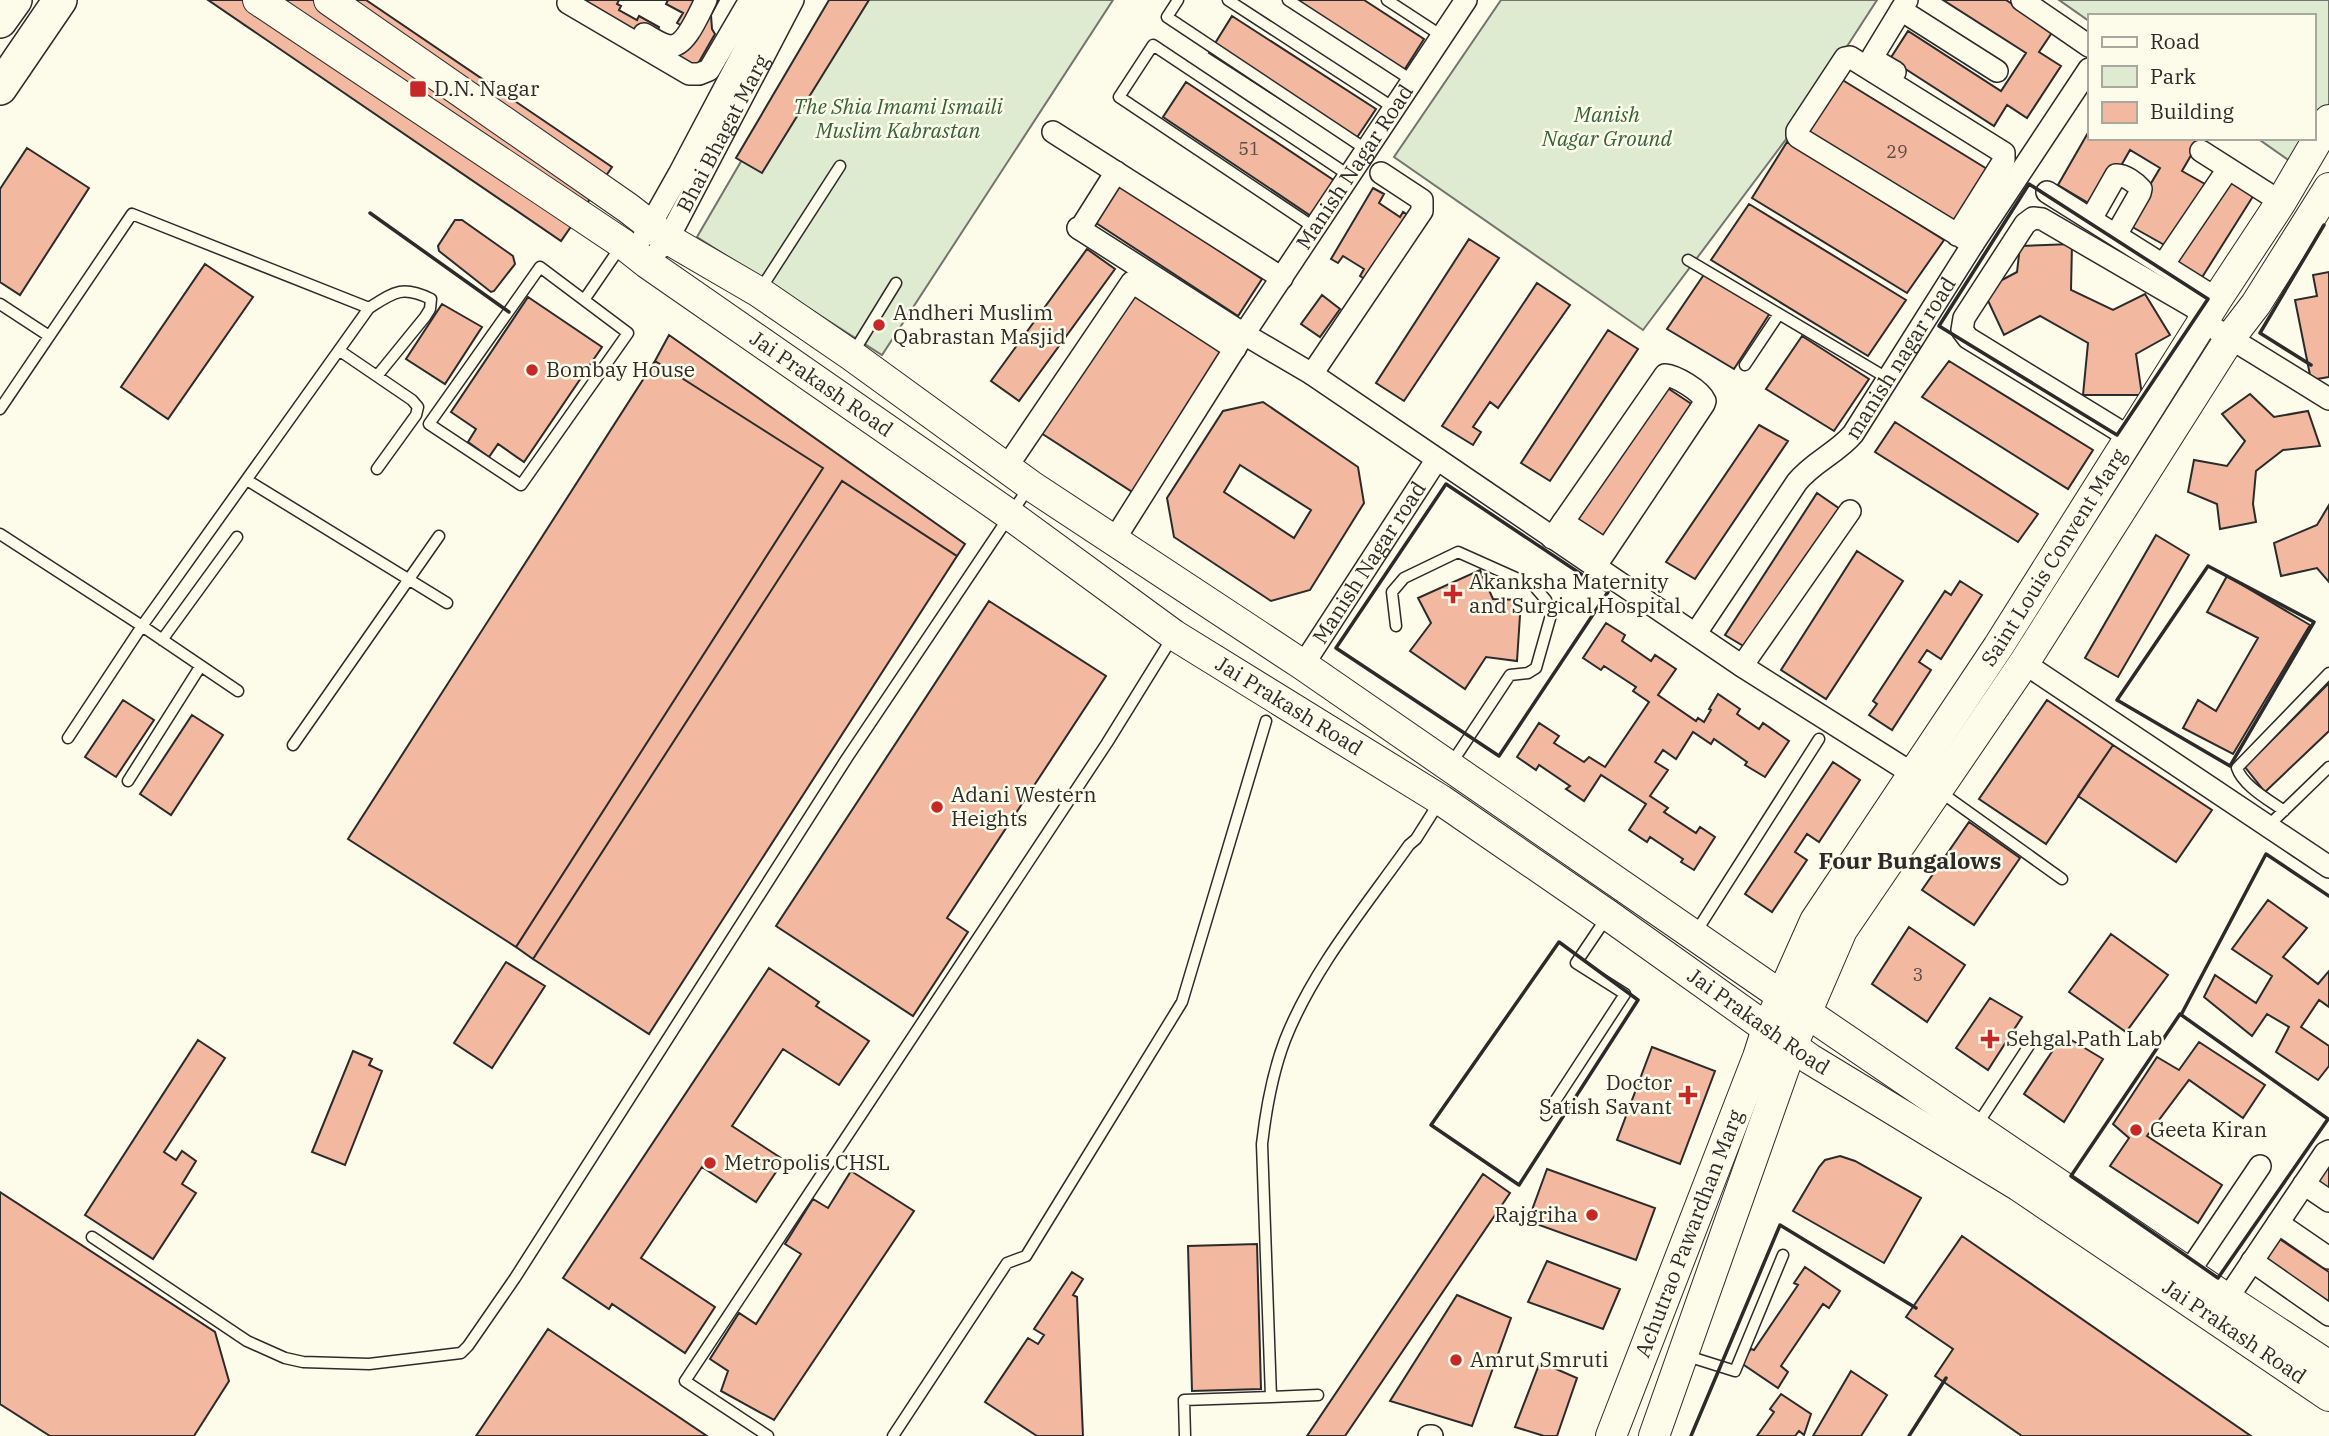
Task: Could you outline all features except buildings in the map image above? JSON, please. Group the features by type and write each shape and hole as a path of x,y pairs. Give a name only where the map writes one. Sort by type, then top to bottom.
{"main road":[{"path":"0,22 15,0"},
{"path":"0,89 60,0"},
{"name":"Jai Prakash Road","path":"258,0 634,253 1010,515 1174,635 1441,800 1792,1046 2019,1186 2329,1396"},
{"name":"Jai Prakash Road","path":"329,0 659,232 759,292 1030,485 1303,666 1782,996 2329,1366"},
{"name":"Saint Louis Convent Marg","path":"1808,1012 1842,930 1998,647 2281,202 2329,120"},
{"name":"Saint Louis Convent Marg","path":"1782,996 1815,921 2024,663 2230,338 2324,207"},
{"name":"Achutrao Pawardhan Marg","path":"1611,1436 1782,996"},
{"name":"Achutrao Pawardhan Marg","path":"1654,1436 1792,1046 1808,1012"}],"street":[{"path":"595,0 599,9 663,44 673,46 682,43 706,0"},
{"path":"568,3 689,74 698,74 709,70 750,0"},
{"path":"634,253 659,232 688,179 771,0"},
{"name":"Bhai Bhagat Marg","path":"688,179 793,0"},
{"path":"2022,0 2088,45"},
{"name":"Manish Nagar Road","path":"1114,540 1240,342 1442,36 1460,2"},
{"path":"1997,71 1904,5 1874,56 1876,61 2032,156"},
{"path":"1850,57 2004,153 2004,160 1965,239 1797,135 1797,131 1845,58 1850,57"},
{"name":"manish nagar road","path":"1696,633 1797,482 1844,444 1887,378 1965,239 2032,156 2088,71"},
{"path":"1053,132 1282,278"},
{"path":"2201,151 2281,202"},
{"path":"2163,265 2228,169"},
{"path":"1116,172 1081,227 1230,316"},
{"path":"1312,374 1422,211 1422,200 1381,173"},
{"path":"2091,219 2116,175 2121,175 2139,186 2140,193 2116,235"},
{"path":"2047,192 2163,265 2211,310 2230,338 2329,399"},
{"path":"2131,438 1968,338 1962,330 1964,318 2025,224 2038,217 2195,308 2211,310"},
{"path":"1006,468 1132,282 1240,342"},
{"path":"1171,283 1240,342"},
{"name":"manish nagar road","path":"1240,342 1312,374 1437,459 1558,530 1601,558 1742,666 1925,782"},
{"path":"1558,530 1665,375 1671,375 1702,395 1704,404 1601,558"},
{"name":"Manish Nagar road","path":"1303,666 1437,459"},
{"path":"1742,666 1850,511"},
{"path":"2024,663 2329,867"},
{"path":"2227,1299 2325,1153 2329,1151"},
{"path":"2189,1273 2260,1166"},
{"path":"2304,1184 2329,1201"},
{"path":"2278,1223 2329,1258"},
{"path":"2252,1261 2329,1315"}],"lane":[{"path":"1178,0 1167,18 1367,150"},
{"path":"1228,0 1394,108"},
{"path":"1288,0 1413,81"},
{"path":"1387,0 1442,36"},
{"path":"1315,228 1119,97 1153,45 1350,176"},
{"path":"759,292 840,166"},
{"path":"0,409 132,214 369,308"},
{"path":"584,300 634,253"},
{"path":"1688,260 1887,378"},
{"path":"540,267 584,300 628,333 521,485 429,424 540,267"},
{"path":"851,355 896,283"},
{"path":"68,738 142,626 369,308 396,292 406,290 431,299 430,309 425,317 377,376"},
{"path":"0,304 49,336"},
{"path":"1745,365 1779,314"},
{"path":"340,351 412,400 418,407 416,415 377,469"},
{"path":"247,480 447,603"},
{"path":"92,1237 247,1341 285,1358 303,1362 369,1364 461,1353 515,1278 847,758 1030,485"},
{"path":"0,534 238,691"},
{"path":"293,745 439,536"},
{"path":"162,640 237,537"},
{"path":"1396,626 1391,592 1404,578 1458,552 1534,586 1549,607 1552,615 1536,668 1528,673 1510,675 1450,766"},
{"path":"768,1436 685,1381 1091,766 1174,635"},
{"path":"128,781 200,667"},
{"path":"2284,811 2239,775 2237,768 2329,673"},
{"path":"898,1434 1007,1263 1026,1256 1182,1002 1266,720"},
{"path":"1694,934 1819,739"},
{"path":"2268,826 2329,767"},
{"path":"1925,782 2062,879"},
{"path":"1271,1397 1262,1144 1266,1104 1275,1068 1285,1039 1323,967 1441,800"},
{"path":"1546,1115 1625,994 1576,963 1608,915"},
{"path":"1976,1128 2031,1044"},
{"path":"1684,1355 1735,1371 1783,1255"},
{"path":"1185,1436 1184,1400 1318,1395"}],"green space":[{"name":"The Shia Imami Ismaili Muslim Kabrastan","path":"835,0 1113,0 882,355 697,237"},
{"name":"Manish Nagar Ground","path":"1501,0 1877,0 1793,130 1643,330 1394,157"},
{"path":"2059,0 2329,0 2329,129 2304,171 2260,140 2315,140 2315,14 2088,14 2088,20"}],"wall":[{"path":"2029,184 2208,299 2117,435 1939,326 2029,184"},
{"path":"370,213 509,312"},
{"path":"2311,365 2260,333 2324,225"},
{"path":"1446,484 1608,592 1499,756 1336,648 1446,484"},
{"path":"2208,566 2314,622 2230,766 2117,700 2208,566"},
{"path":"2181,1015 2266,854 2329,896"},
{"path":"1559,942 1638,1000 1519,1185 1431,1125 1559,942"},
{"path":"2180,1014 2328,1119 2218,1278 2071,1176 2180,1014"},
{"path":"1691,1436 1780,1225 1916,1308"},
{"path":"1909,1436 1946,1378"}],"place":[{"name":"D.N. Nagar","path":"418,89"},
{"name":"Andheri Muslim Qabrastan Masjid","path":"879,325"},
{"name":"Bombay House","path":"532,370"},
{"name":"Akanksha Maternity and Surgical Hospital","path":"1453,594"},
{"name":"Adani Western Heights","path":"937,807"},
{"name":"Sehgal Path Lab","path":"1990,1039"},
{"name":"Doctor Satish Savant","path":"1688,1095"},
{"name":"Geeta Kiran","path":"2136,1130"},
{"name":"Metropolis CHSL","path":"710,1163"},
{"name":"Rajgriha","path":"1592,1215"},
{"name":"Amrut Smruti","path":"1456,1360"}],"district":[{"name":"Four Bungalows","path":"1910,861"}]}
